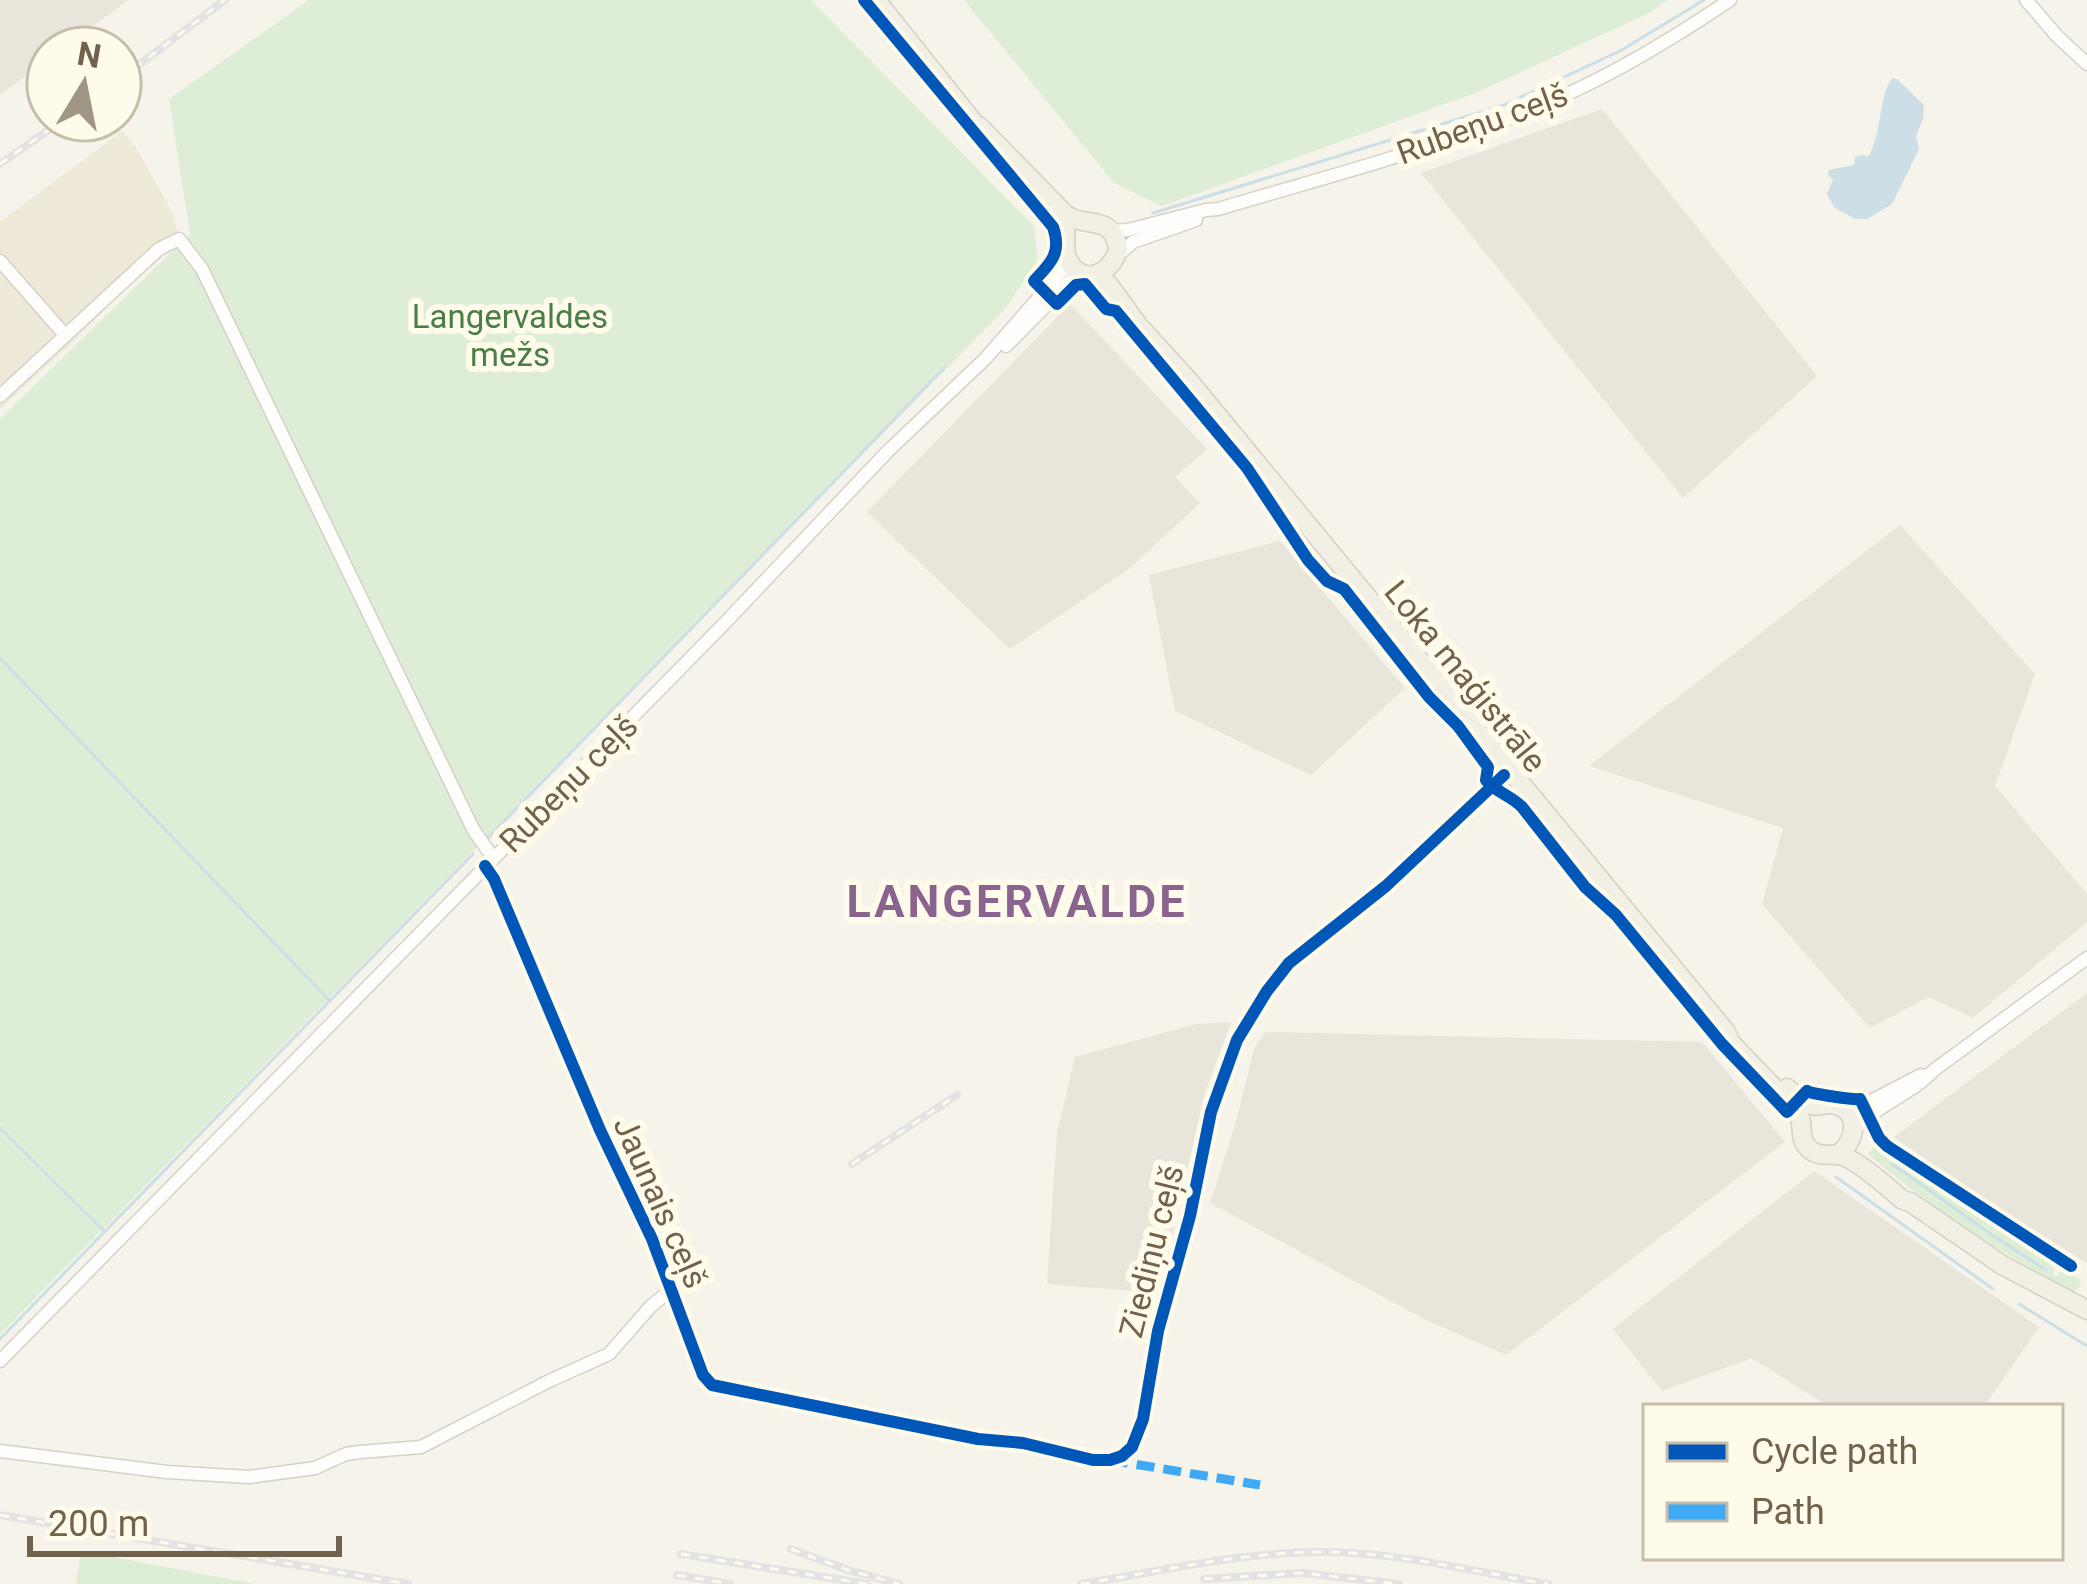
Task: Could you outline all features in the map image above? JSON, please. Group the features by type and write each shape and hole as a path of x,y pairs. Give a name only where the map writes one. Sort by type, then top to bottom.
{"main road":[{"name":"Loka maģistrāle","path":"876,0 1065,231 1066,249 1088,274 1108,285 1189,381 1726,1032 1799,1098 1844,1110 1863,1154 1910,1202"},
{"name":"Loka maģistrāle","path":"979,126 1066,214 1112,231 1118,243 1115,271 1189,381"},
{"path":"1066,249 1076,226 1083,223"},
{"path":"1088,274 1106,271 1116,259"},
{"name":"Loka maģistrāle","path":"1726,1032 1799,1114 1807,1146 1820,1156 1837,1155 1855,1164 2002,1265 2087,1310"},
{"path":"1803,1122 1817,1106"},
{"path":"1837,1155 1849,1146 1853,1135"}],"street":[{"name":"Rubeņu ceļš","path":"1112,231 1218,209 1450,138 1554,100 1629,63 1730,0"},
{"path":"2026,0 2087,64"},
{"name":"Rubeņu ceļš","path":"1116,259 1133,242 1218,209"},
{"name":"Jaunais ceļš","path":"64,335 159,249 179,238 202,269 489,862 599,1130 652,1239 703,1375 712,1385 978,1439 1110,1460"},
{"name":"Rubeņu ceļš","path":"0,1361 722,627 901,438 985,359 1061,271 1066,249"},
{"path":"0,261 64,335 0,396"},
{"name":"Rubeņu ceļš","path":"985,359 999,352 1075,277 1088,274"},
{"name":"Ziediņu ceļš","path":"1110,1460 1132,1447 1143,1419 1157,1331 1190,1216 1211,1112 1238,1040 1289,963 1386,886 1508,771"},
{"path":"1853,1135 1868,1116 1912,1089 2087,958"},
{"path":"1844,1110 1934,1070"},
{"path":"0,1450 166,1472 249,1477 315,1468 346,1454 421,1447 609,1354 671,1290"}],"shaded area":[{"path":"0,0 128,0 96,24 24,24 24,78 0,95"},
{"path":"1892,78 1924,105 1916,136 1919,149 1892,204 1867,219 1855,219 1834,207 1827,194 1833,180 1829,170 1854,165 1860,155 1869,156"},
{"path":"1602,109 1817,376 1683,498 1421,173"},
{"path":"105,144 133,144 173,213 178,232 76,339 0,409 0,222"},
{"path":"1070,304 1207,449 1175,477 1200,503 1129,569 1010,649 867,512"},
{"path":"1900,525 2035,674 1995,786 2087,894 2087,922 1973,1018 1929,997 1870,1028 1762,904 1783,828 1589,766"},
{"path":"1280,541 1405,688 1311,775 1175,711 1149,575"},
{"path":"2087,993 2087,1263 1894,1137"},
{"path":"1231,1022 1204,1095 1160,1293 1047,1284 1057,1133 1075,1057 1197,1024"},
{"path":"1265,1032 1702,1042 1785,1142 1506,1355 1426,1320 1210,1203 1254,1049"},
{"path":"1814,1171 2039,1327 1986,1404 1824,1404 1752,1358 1662,1391 1613,1329"}],"green space":[{"name":"Langervaldes mežs","path":"309,0 811,0 1034,226 1038,259 1006,308 0,1334 0,419 190,234 169,99"},
{"path":"964,0 1668,0 1478,92 1162,206 1114,183"},
{"path":"1876,1144 2056,1262 2053,1275 2064,1266 2070,1268 2081,1280 2079,1288 2072,1291 2044,1276 1942,1211 1868,1154"},
{"path":"81,1551 256,1584 76,1584"}],"waterway":[{"path":"1153,213 1504,105 1620,51 1704,0"},
{"path":"488,838 945,367"},
{"path":"0,658 329,1000"},
{"path":"0,1339 473,854"},
{"path":"0,1128 103,1230"},
{"path":"1892,1164 2046,1270"},
{"path":"1836,1177 1993,1289"},
{"path":"2019,1304 2087,1346"}],"railway":[{"path":"144,61 225,0"},
{"path":"0,164 29,144"},
{"path":"852,1164 957,1095"},
{"path":"0,1515 408,1584"},
{"path":"791,1549 899,1584"},
{"path":"1081,1584 1235,1558 1328,1552 1411,1559 1548,1584"},
{"path":"681,1554 867,1584"},
{"path":"1204,1579 1303,1573 1399,1584"},
{"path":"677,1575 730,1584"}],"marked path":[{"path":"1110,1460 1260,1485"}],"cycle path":[{"path":"864,0 1053,227 1053,257 1034,281 1057,304 1076,285 1085,284 1106,309 1116,311 1247,468 1308,560 1327,581 1344,589 1429,697 1458,726 1488,767 1486,780 1522,807 1722,1044 1787,1112 1807,1091 1860,1099 1887,1146 2071,1266"},
{"path":"485,866 652,1239 703,1375 712,1385 978,1439 1110,1460 1132,1447 1143,1419 1158,1331 1190,1216 1211,1112 1237,1040 1289,963 1386,886 1504,775"}],"district":[{"name":"LANGERVALDE","path":"1017,901"}]}
